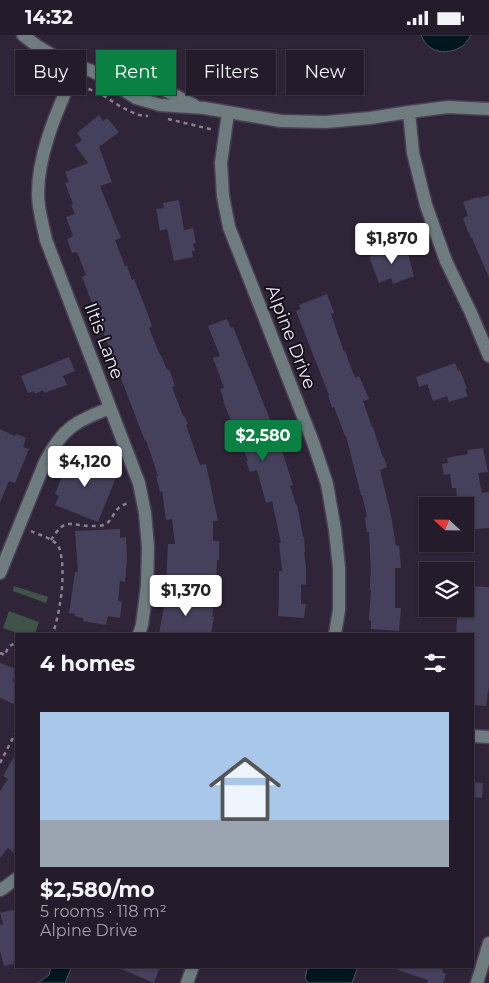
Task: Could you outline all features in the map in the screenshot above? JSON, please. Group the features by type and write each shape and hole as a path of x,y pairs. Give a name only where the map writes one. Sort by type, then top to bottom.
{"street":[{"path":"23,35 44,50"},
{"path":"86,69 143,101 160,105 204,108"},
{"path":"92,71 128,75 143,79 189,103 204,108 281,121 326,122 448,107 489,109"},
{"name":"Iltis Lane","path":"64,95 56,114 40,170 38,194 41,217 46,240 139,483 145,513 148,547 147,585 139,633"},
{"path":"409,111 414,153 426,205 446,261 472,313 489,356"},
{"name":"Alpine Drive","path":"228,113 221,163 223,196 229,227 313,442 327,484 339,568 339,610 335,633"},
{"path":"0,573 53,446 63,433 74,425 110,408"},
{"path":"474,736 489,737"},
{"path":"0,890 15,880"},
{"path":"477,983 489,943"},
{"path":"187,983 192,968"}],"path":[{"path":"86,88 129,111 139,115 154,117"},
{"path":"161,118 226,132"},
{"path":"52,540 62,526 72,523 84,526 104,525 118,508 125,504 133,503"},
{"path":"26,530 52,540 59,546 61,553 63,571 62,590 58,618 53,633"},
{"path":"0,653 5,655 9,647 15,644"},
{"path":"0,763 15,734"}],"green space":[{"path":"14,586 48,597 46,603 13,591"},
{"path":"9,611 39,622 35,633 18,633 3,628"}],"water":[{"path":"421,35 471,35 464,45 458,49 446,52 429,46"},
{"path":"51,968 71,968 65,983 38,983 49,975"},
{"path":"308,968 357,968 352,983 308,983 305,978"}],"building":[{"path":"99,115 103,121 107,118 119,132 99,147 112,182 100,186 121,238 115,240 125,266 127,266 132,280 134,279 146,309 152,326 149,328 160,355 167,370 169,369 175,386 172,387 188,424 186,425 200,465 206,464 218,521 213,521 213,541 219,541 216,587 168,585 169,582 166,582 168,544 175,544 172,519 166,520 162,491 160,492 156,476 158,476 146,440 82,277 86,275 77,252 72,253 67,239 73,236 66,217 75,214 65,183 69,182 65,172 88,163 75,145 82,140 77,133"},
{"path":"489,195 489,278 463,218 468,216 463,202"},
{"path":"179,200 184,230 193,228 196,243 193,244 195,251 192,251 193,257 174,261 167,229 160,231 156,209 164,208 163,203"},
{"path":"402,244 406,255 408,254 414,276 393,284 391,278 379,283 369,257"},
{"path":"327,294 334,313 331,314 344,352 355,378 359,376 369,399 363,401 387,467 380,470 396,546 399,545 401,568 395,568 395,608 401,608 399,631 371,629 371,621 369,620 371,576 369,532 367,532 365,518 367,516 346,436 334,407 332,408 329,395 296,311 301,309 299,305"},
{"path":"227,319 231,328 233,327 267,412 293,485 290,486 297,504 304,537 306,585 301,584 301,604 306,604 304,618 278,616 279,571 282,571 279,543 281,543 272,501 266,503 257,470 250,472 246,461 248,461 240,441 238,442 223,401 220,389 224,388 213,358 220,356 208,326"},
{"path":"69,357 75,371 63,376 67,385 44,393 43,390 35,394 34,391 28,393 21,376"},
{"path":"455,363 458,371 460,370 468,396 449,402 447,396 433,401 427,384 419,387 416,377"},
{"path":"0,429 15,436 16,434 26,438 23,447 29,449 15,483 9,481 0,503"},
{"path":"483,448 488,472 478,473 482,493 489,492 489,528 474,529 474,497 457,497 456,488 452,488 450,474 444,475 442,464 448,463 447,458 468,454 467,450"},
{"path":"84,456 105,464 104,467 117,475 98,522 55,505 59,496 55,494 69,459 81,464"},
{"path":"120,529 120,538 126,537 127,560 125,582 120,581 118,601 122,602 120,618 108,616 106,625 83,621 83,618 69,613 75,572 78,572 75,531"},
{"path":"474,586 489,587 489,686 486,706 474,705 474,633 456,633 457,617 474,617"},
{"path":"166,596 214,605 211,633 159,633"},
{"path":"0,663 15,669 13,681 15,682 15,705 0,698"},
{"path":"15,755 15,854 8,848 0,858 0,791 8,779 3,776"},
{"path":"474,782 483,783 482,798 474,797"},
{"path":"15,909 15,963 4,966 0,951 0,925 3,924 0,913"},
{"path":"119,968 159,968 154,983"},
{"path":"392,968 443,968 442,972 446,974 443,983 427,983 428,980"}]}
